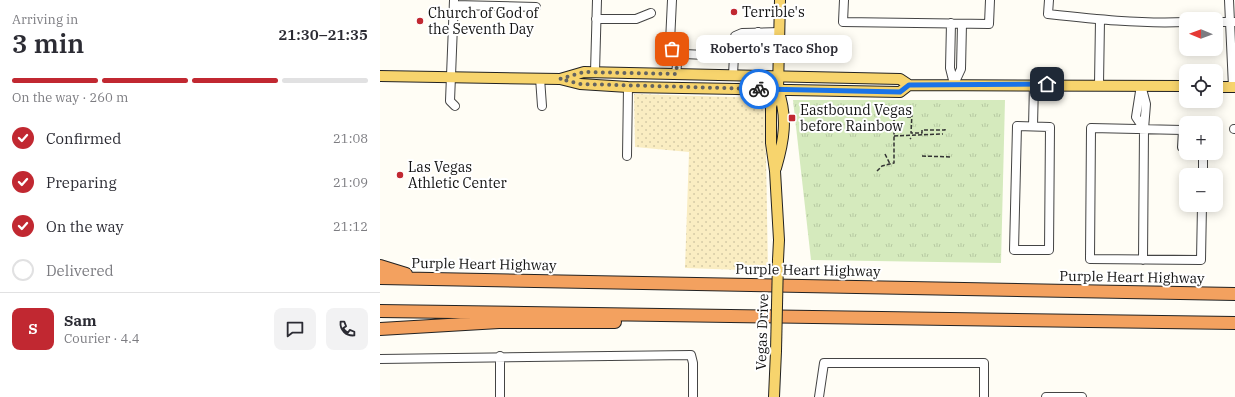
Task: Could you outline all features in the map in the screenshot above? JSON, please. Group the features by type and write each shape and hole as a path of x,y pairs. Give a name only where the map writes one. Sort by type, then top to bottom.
{"highway":[{"path":"380,266 418,278"},
{"name":"Purple Heart Highway","path":"380,278 1235,294"},
{"path":"380,311 1235,322"},
{"path":"380,329 499,322 595,323 704,316"}],"main road":[{"name":"Vegas Drive","path":"774,397 779,240 774,171 783,144 784,106 778,90 780,0"},
{"path":"560,79 584,72 594,72 900,79 909,85 1099,84 1179,86"},
{"path":"380,76 540,78 560,79 580,84 628,87 778,90 900,92 909,85"},
{"path":"1223,87 1234,87"}],"street":[{"path":"594,72 597,0"},
{"path":"672,0 670,42 672,49 678,55 733,55 749,57 759,48 758,32"},
{"path":"844,0 843,22 962,24 989,24 990,0"},
{"path":"1049,0 1048,14 1100,20 1154,23 1179,22"},
{"path":"1229,0 1233,21 1234,87"},
{"path":"455,106 450,101 454,2 536,7"},
{"path":"596,19 636,19 651,13"},
{"path":"1099,84 1100,20"},
{"path":"1223,22 1233,21"},
{"path":"951,23 950,68 954,84"},
{"path":"954,84 961,69 962,24"},
{"path":"733,75 735,36 742,33 780,32"},
{"path":"676,74 678,55"},
{"path":"540,78 542,106"},
{"path":"1033,126 1034,84"},
{"path":"1141,85 1146,104 1144,128 1143,260"},
{"path":"628,87 628,156"},
{"path":"1017,126 1033,126 1050,127 1049,250 1014,250 1017,126"},
{"path":"1179,130 1091,128 1090,259 1201,260 1202,212"},
{"path":"380,359 500,356 691,355 693,363 693,397"},
{"path":"500,356 500,397"},
{"path":"819,397 824,363 984,363 984,397"},
{"path":"1046,397 1082,397"}],"path":[{"path":"877,171 882,166 894,163 894,112"},
{"path":"910,137 912,113"},
{"path":"907,117 912,117"},
{"path":"911,133 922,133 922,130 945,130 945,128"},
{"path":"894,136 910,137 924,136 924,134 943,134"},
{"path":"885,154 890,164"},
{"path":"922,156 952,157"}],"sand":[{"path":"634,94 765,98 768,271 685,268 689,152 635,147"}],"green space":[{"path":"793,100 1005,100 1001,263 811,260"}],"way so far":[{"path":"672,49 678,55 676,74 584,72 560,79 580,84 628,87 759,89"}],"place":[{"name":"Terrible's","path":"734,12"},
{"name":"Church of God of the Seventh Day","path":"420,21"},
{"name":"Roberto's Taco Shop","path":"672,49"},
{"name":"Eastbound Vegas before Rainbow","path":"792,118"},
{"name":"Las Vegas Athletic Center","path":"400,175"}],"route":[{"path":"759,89 900,92 909,85 1047,84"}]}
